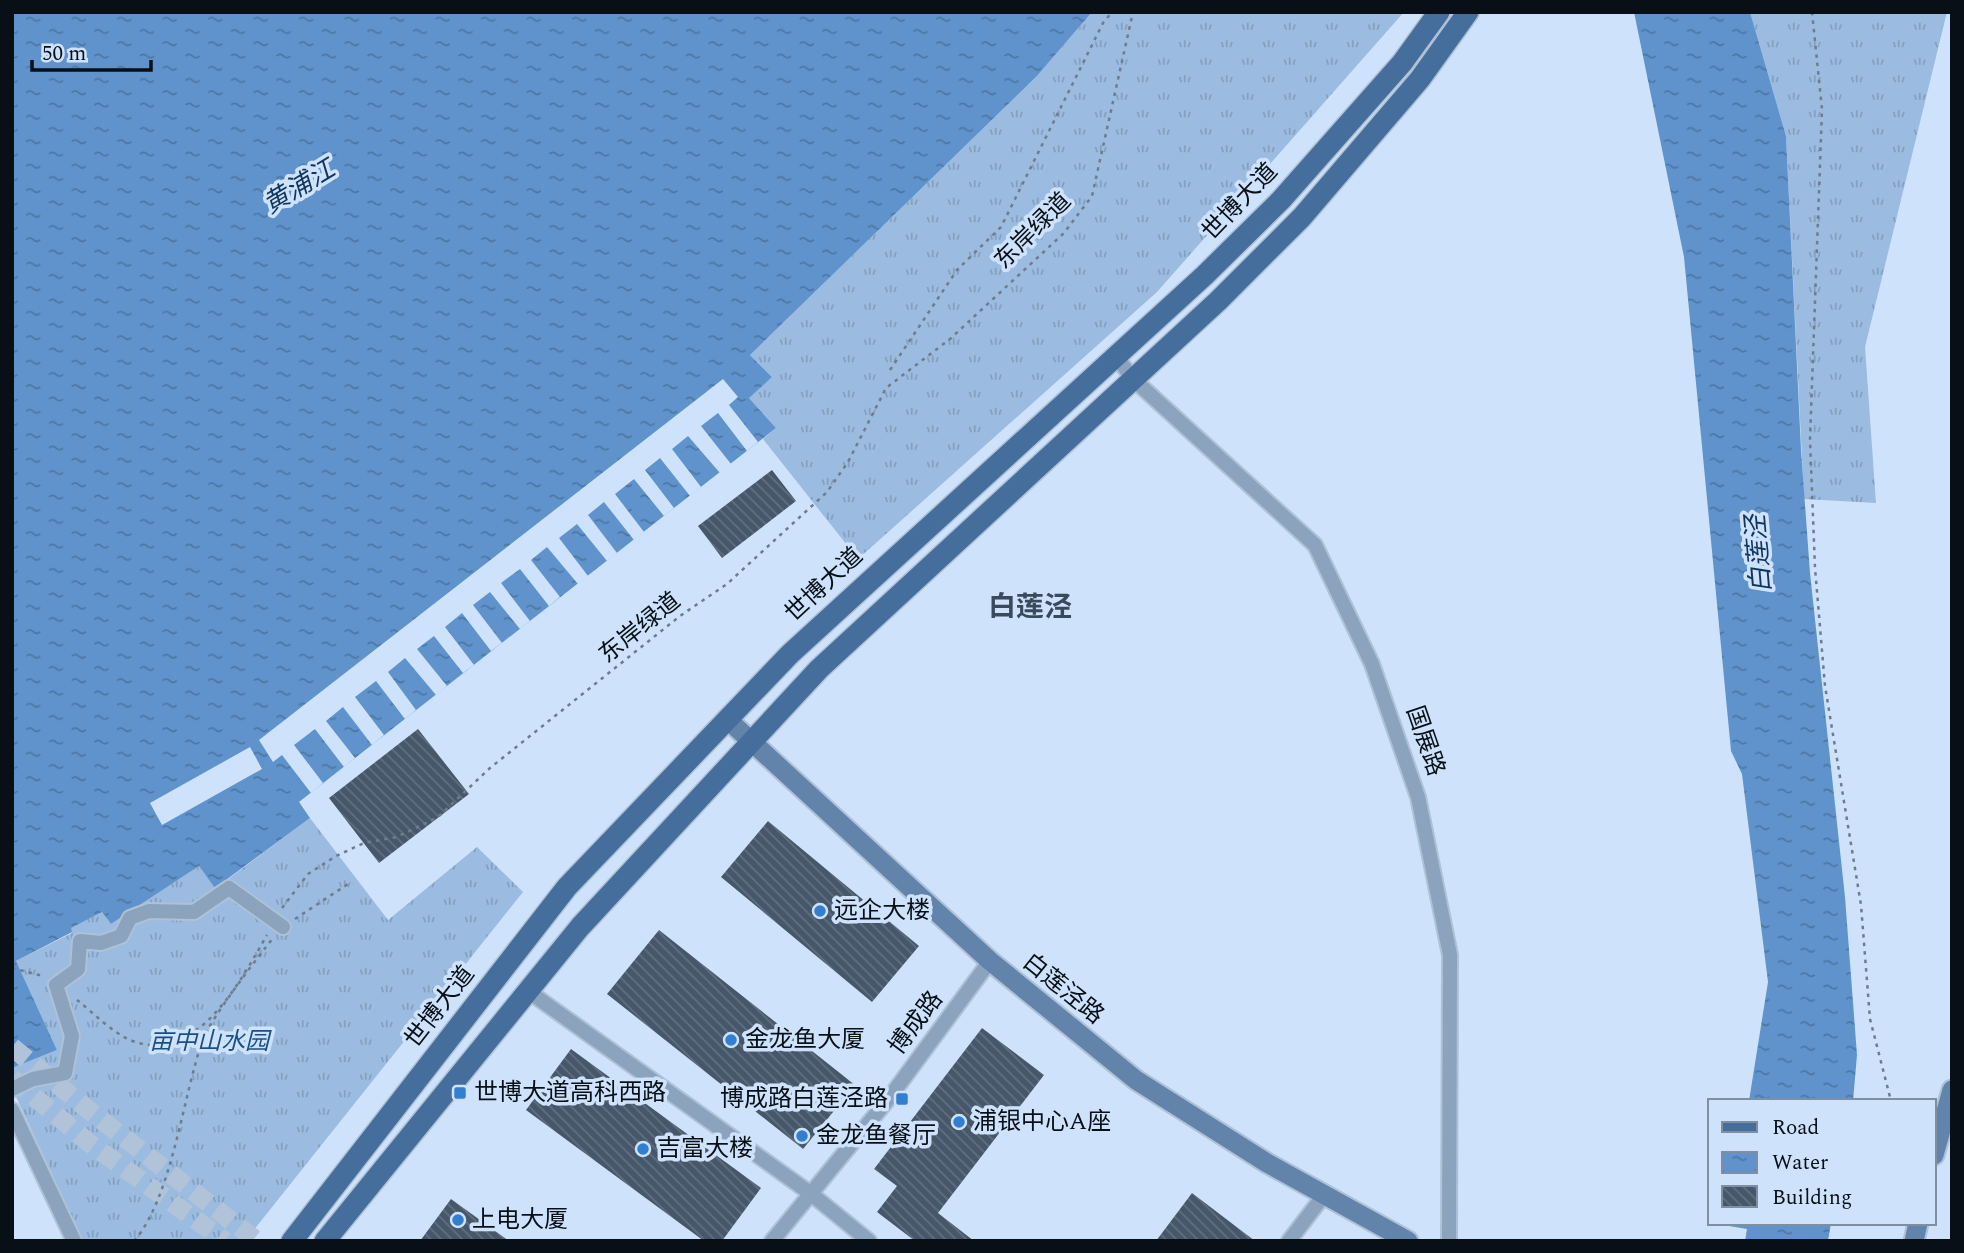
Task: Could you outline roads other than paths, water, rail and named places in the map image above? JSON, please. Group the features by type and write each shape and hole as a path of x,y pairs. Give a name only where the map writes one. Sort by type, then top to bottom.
{"main road":[{"name":"世博大道","path":"292,1241 567,887 727,719 857,589 1116,356 1282,200 1402,63 1440,12"},
{"path":"325,1241 580,927 751,741 819,668 1218,301 1302,216 1420,79 1468,12"}],"street":[{"name":"国展路","path":"1116,356 1132,378 1315,545 1372,664 1418,797 1450,955 1449,1241"},
{"name":"白莲泾路","path":"727,719 990,961 1136,1080 1266,1163 1403,1240"},
{"path":"12,1089 33,1079 65,1073 72,1036 54,981 78,969 80,941 101,943 121,936 130,918 149,911 194,912 229,888 279,924"},
{"name":"博成路","path":"772,1241 890,1097 990,961"},
{"path":"528,991 810,1193 869,1241"},
{"path":"1936,1148 1952,1090"},
{"path":"12,1110 74,1241"},
{"path":"1289,1241 1324,1195"}],"water":[{"name":"黄浦江","path":"12,12 1092,12 1037,76 750,355 772,377 749,398 776,428 299,802 310,818 215,888 199,866 111,924 102,912 71,928 72,932 16,961 57,1050 12,1068"},
{"path":"1634,12 1750,12 1786,136 1801,450 1810,573 1845,897 1857,1055 1853,1099 1749,1099 1768,982 1742,774 1731,751 1684,257"},
{"path":"1831,1225 1828,1241 1745,1241 1747,1229 1729,1226"}],"tunnel":[{"path":"12,1047 257,1241"},
{"path":"12,1078 88,1142 225,1241"}],"place":[{"name":"远企大楼","path":"820,911"},
{"name":"金龙鱼大厦","path":"731,1040"},
{"name":"世博大道高科西路","path":"460,1093"},
{"name":"博成路白莲泾路","path":"902,1099"},
{"name":"浦银中心A座","path":"959,1122"},
{"name":"金龙鱼餐厅","path":"802,1136"},
{"name":"吉富大楼","path":"643,1149"},
{"name":"上电大厦","path":"458,1220"}],"district":[{"name":"白莲泾","path":"1030,607"}],"park label":[{"name":"亩中山水园","path":"209,1042"}]}
